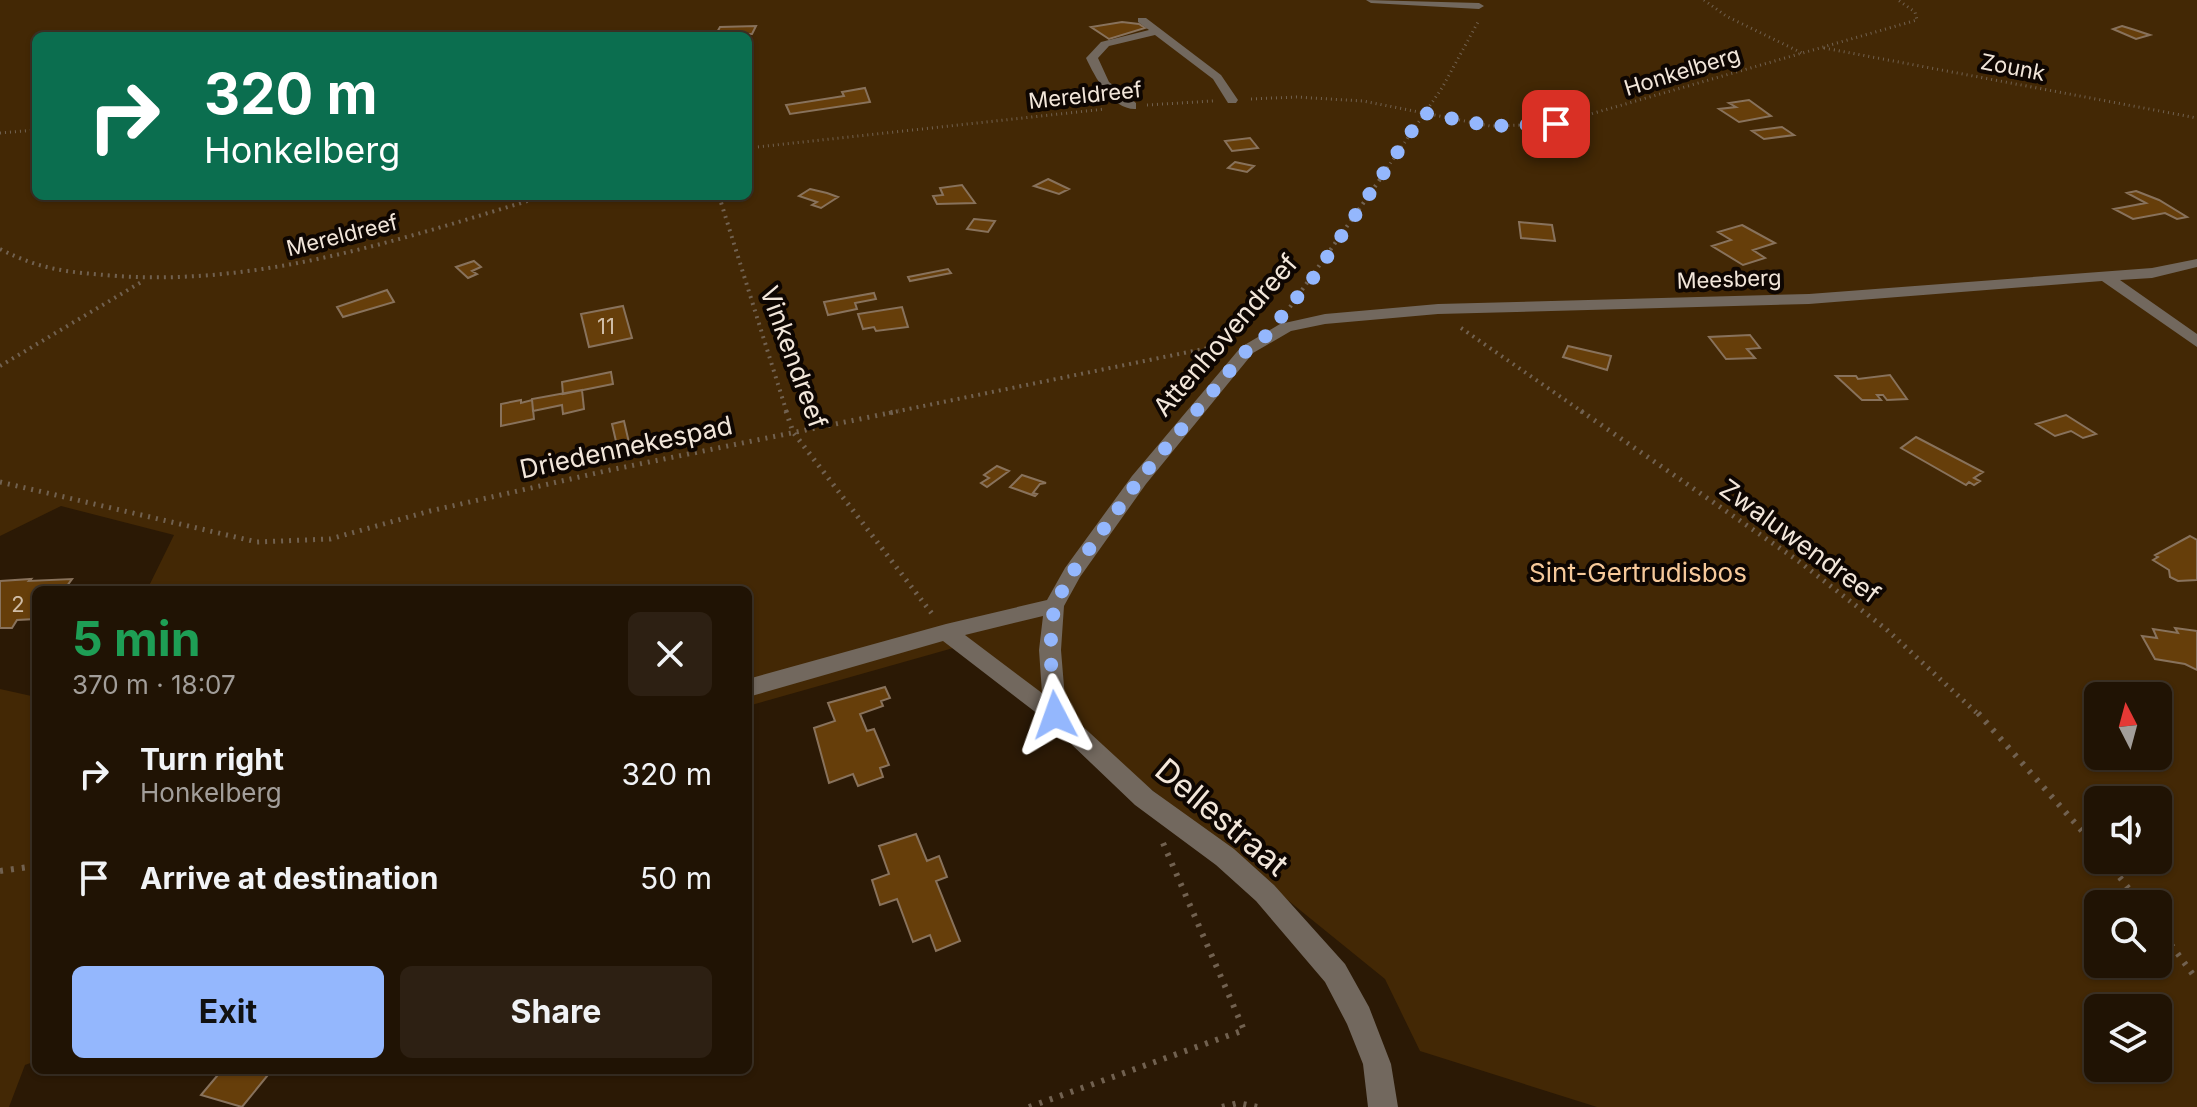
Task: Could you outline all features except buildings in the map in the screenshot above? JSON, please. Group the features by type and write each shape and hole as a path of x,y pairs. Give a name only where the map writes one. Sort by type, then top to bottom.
{"street":[{"path":"1371,0 1479,6"},
{"path":"1142,20 1217,77 1232,100"},
{"path":"1132,106 1104,84 1092,58 1105,44 1156,32"},
{"name":"Meesberg","path":"1264,338 1286,327 1325,319 1438,309 1809,299 2152,273 2197,263"},
{"path":"2106,277 2197,342"},
{"name":"Attenhovendreef","path":"1055,715 1050,650 1054,606 1072,573 1139,480 1247,350 1264,338"},
{"path":"752,687 946,632 1054,606"},
{"name":"Dellestraat","path":"946,632 1055,715 1144,798 1225,857 1265,893 1335,973 1359,1017 1377,1064 1383,1107"}],"path":[{"path":"1704,0 1726,16 1803,53"},
{"name":"Honkelberg","path":"1424,113 1490,126 1556,124 1917,20 1915,12 1898,0"},
{"name":"Attenhovendreef","path":"1264,338 1313,278 1442,88 1479,20 1479,6"},
{"name":"Zounk","path":"1823,48 2197,118"},
{"name":"Mereldreef","path":"752,148 1132,106 1232,100 1296,97 1350,100 1424,113"},
{"path":"0,133 32,130"},
{"name":"Mereldreef","path":"0,249 39,267 143,281 198,278 295,264 401,238 530,200"},
{"name":"Vinkendreef","path":"720,200 793,432 946,632"},
{"path":"0,366 143,281"},
{"name":"Zwaluwendreef","path":"1438,309 1462,329 1797,560 1886,629 1963,697 2084,833"},
{"name":"Driedennekespad","path":"0,482 257,542 330,539 430,511 793,432 1264,338"},
{"path":"1029,1107 1244,1030 1144,798"},
{"path":"0,871 32,867"},
{"path":"2117,874 2130,890"},
{"path":"2172,946 2197,980"},
{"path":"1222,1107 1238,1103 1258,1107"}],"green space":[{"name":"Sint-Gertrudisbos","path":"0,0 2197,0 2197,1107 1597,1107 1420,1051 1385,979 971,643 752,705 752,586 149,586 174,535 61,506 0,536"},
{"path":"0,689 32,696 32,1062 25,1065 9,1107 0,1107"}],"route":[{"path":"1055,715 1050,650 1054,606 1072,573 1139,480 1247,350 1264,338 1313,278 1424,113 1490,126 1556,124"}]}
